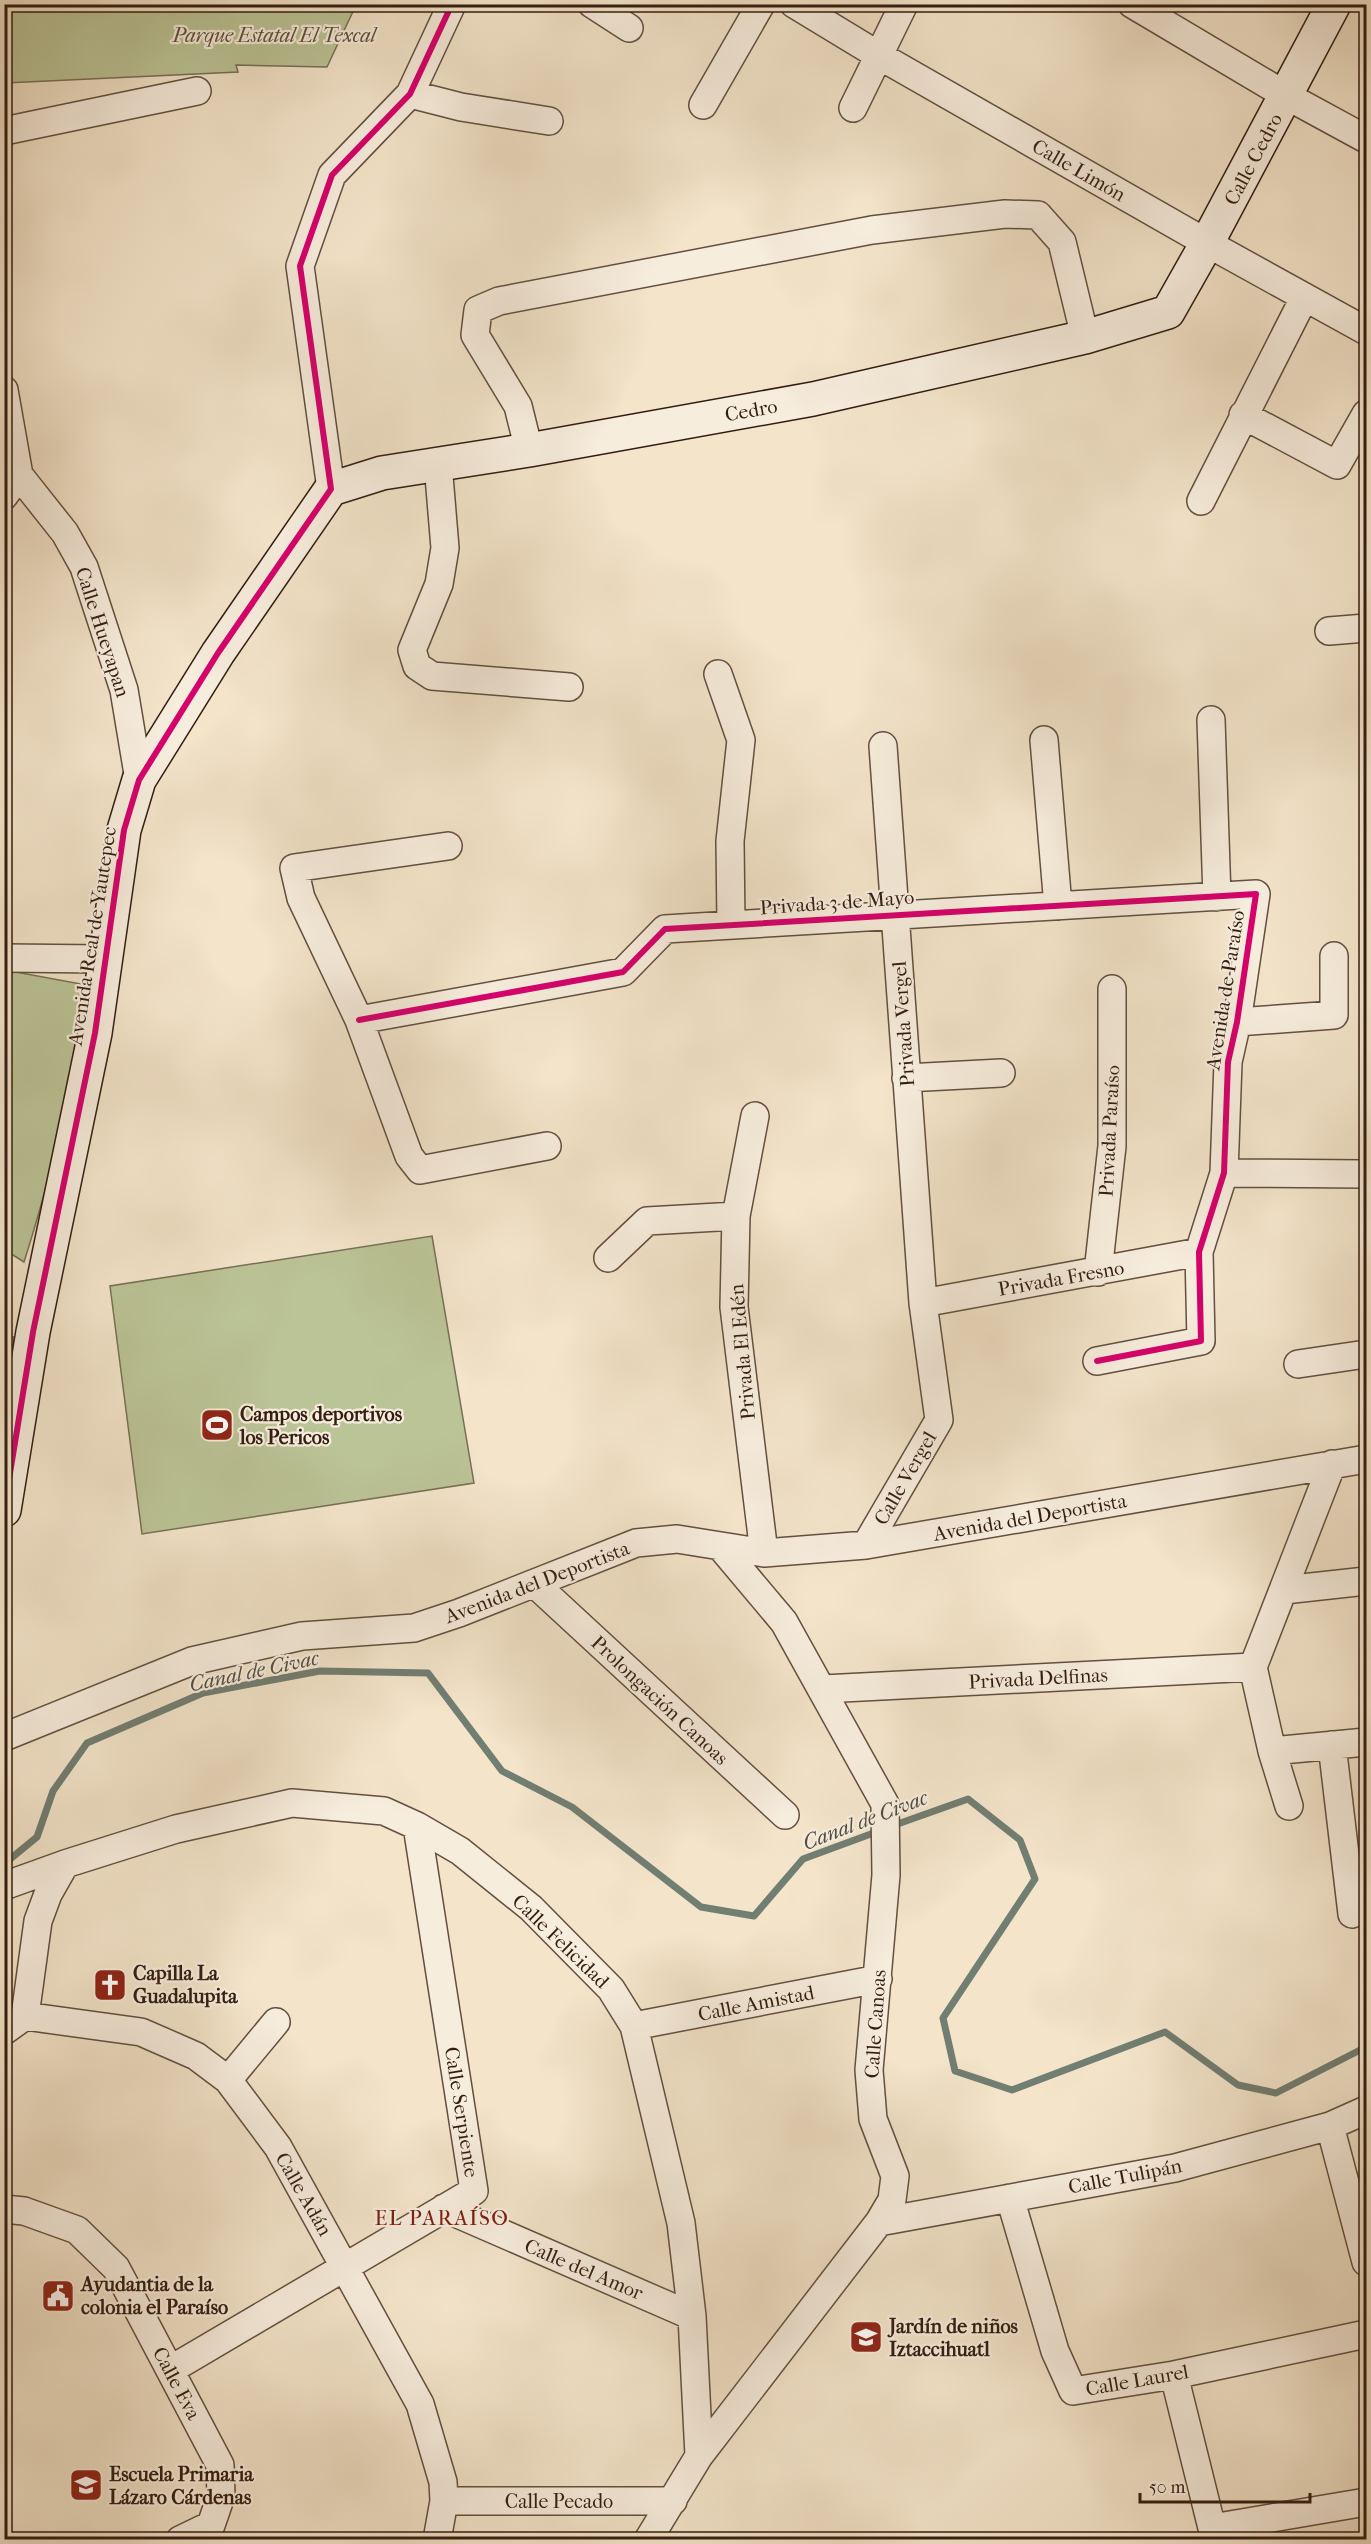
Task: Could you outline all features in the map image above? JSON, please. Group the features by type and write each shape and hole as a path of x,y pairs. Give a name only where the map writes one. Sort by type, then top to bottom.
{"street":[{"path":"331,489 300,266 332,175 410,94 452,4"},
{"path":"592,4 629,28"},
{"path":"702,105 761,4"},
{"name":"Calle Limón","path":"794,4 878,55 1366,331"},
{"path":"853,108 904,4"},
{"path":"1132,4 1287,96 1366,139"},
{"name":"Calle Cedro","path":"1168,312 1287,96 1334,4"},
{"path":"4,131 197,91"},
{"path":"410,94 461,107 549,121"},
{"path":"530,450 518,406 475,335 478,310 499,301 872,230 1005,214 1038,215 1062,242 1085,337"},
{"path":"1201,501 1304,298"},
{"name":"Cedro","path":"331,489 382,473 530,450 813,399 1085,337 1168,312"},
{"name":"Calle Hueyapan","path":"4,390 12,486 65,533 84,567 124,690 140,780"},
{"path":"1244,415 1337,465 1366,414"},
{"path":"438,464 445,548 439,584 412,650 417,666 432,676 569,687"},
{"name":"Avenida Real de Yautepec","path":"4,1510 33,1332 94,1033 124,830 140,780 218,653 331,489"},
{"path":"1329,631 1366,628"},
{"path":"718,674 741,740 730,841 731,925"},
{"path":"1211,720 1217,897"},
{"path":"1044,740 1058,906"},
{"name":"Privada Vergel","path":"883,746 923,1303"},
{"path":"448,846 294,868 301,898 359,1020 409,1156 420,1170 547,1146"},
{"name":"Privada 3 de Mayo","path":"359,1020 623,972 665,929 1256,894"},
{"name":"Avenida de Paraíso","path":"1097,1361 1201,1341 1199,1252 1224,1173 1228,1062 1237,1022 1256,894"},
{"path":"1237,1022 1334,1015 1334,956"},
{"path":"4,958 104,959"},
{"name":"Privada Paraíso","path":"1098,1272 1112,1146 1112,989"},
{"path":"906,1078 1001,1073"},
{"name":"Privada El Edén","path":"755,1116 736,1216 734,1307 764,1553"},
{"path":"1224,1173 1366,1174"},
{"path":"608,1258 647,1221 736,1216"},
{"name":"Privada Fresno","path":"923,1303 1199,1252"},
{"name":"Calle Vergel","path":"866,1545 939,1420 923,1303"},
{"path":"1298,1364 1366,1354"},
{"name":"Avenida del Deportista","path":"4,1737 192,1661 302,1636 414,1628 535,1584 636,1543 676,1539 764,1553 866,1545 1366,1458"},
{"path":"1288,1806 1272,1750 1253,1667 1332,1464"},
{"name":"Calle Canoas","path":"648,2540 699,2456 879,2222 892,2200 895,2176 873,2119 869,2070 886,1875 885,1804 784,1622 721,1547"},
{"path":"1284,1590 1366,1581"},
{"name":"Prolongación Canoas","path":"535,1584 785,1815"},
{"name":"Privada Delfinas","path":"823,1689 1253,1667"},
{"path":"1272,1750 1366,1742"},
{"path":"1332,1745 1352,1914"},
{"name":"Calle Felicidad","path":"4,1886 176,1829 292,1803 384,1811 417,1826 460,1851 531,1908 611,1989 634,2026 681,2223 692,2316 699,2456"},
{"name":"Calle Serpiente","path":"170,2370 474,2191 417,1826"},
{"path":"15,2024 38,1921 48,1894 65,1864"},
{"name":"Calle Amistad","path":"634,2026 878,1979"},
{"path":"228,2080 276,2022"},
{"name":"Calle Adán","path":"15,2024 141,2032 196,2056 228,2080 278,2147 420,2404 443,2482 444,2501 437,2540"},
{"name":"Calle Tulipán","path":"879,2222 1175,2168 1330,2127 1366,2110"},
{"path":"1330,2127 1366,2262"},
{"name":"Calle Laurel","path":"1010,2198 1055,2351 1072,2391 1174,2375 1366,2334"},
{"name":"Calle del Amor","path":"444,2208 692,2316"},
{"name":"Calle Eva","path":"4,2209 24,2211 77,2230 116,2268 220,2464 221,2496 211,2524 180,2540"},
{"path":"1174,2375 1213,2534 1366,2502"},
{"name":"Calle Pecado","path":"444,2501 673,2501"}],"green space":[{"name":"Parque Estatal El Texcal","path":"4,5 356,5 327,67 236,65 238,72 5,83"},
{"path":"5,970 92,986 62,1125 24,1262 5,1250"},
{"path":"432,1236 474,1483 142,1534 110,1286"},
{"path":"4,1336 14,1337 5,1401"}],"waterway":[{"name":"Canal de Civac","path":"4,1864 37,1837 53,1791 87,1743 203,1693 320,1671 428,1673 502,1771 572,1807 701,1907 754,1916 803,1859 879,1831"},
{"name":"Canal de Civac","path":"892,1826 968,1799 1020,1840 1035,1879 943,2018 955,2071 1012,2090 1165,2032 1238,2085 1276,2093 1366,2047"}],"cycle path":[{"path":"4,1510 33,1332 95,1033 124,830 139,780 218,653 331,489 300,266 332,175 410,94 452,4"},
{"path":"359,1020 623,972 665,929 1256,894 1237,1022 1228,1062 1224,1173 1199,1252 1201,1341 1097,1361"}],"place":[{"name":"Campos deportivos los Pericos","path":"217,1425"},
{"name":"Capilla La Guadalupita","path":"110,1985"},
{"name":"Ayudantia de la colonia el Paraíso","path":"58,2296"},
{"name":"Jardín de niños Iztaccihuatl","path":"866,2337"},
{"name":"Escuela Primaria Lázaro Cárdenas","path":"86,2485"}],"district":[{"name":"EL PARAÍSO","path":"442,2218"}]}
